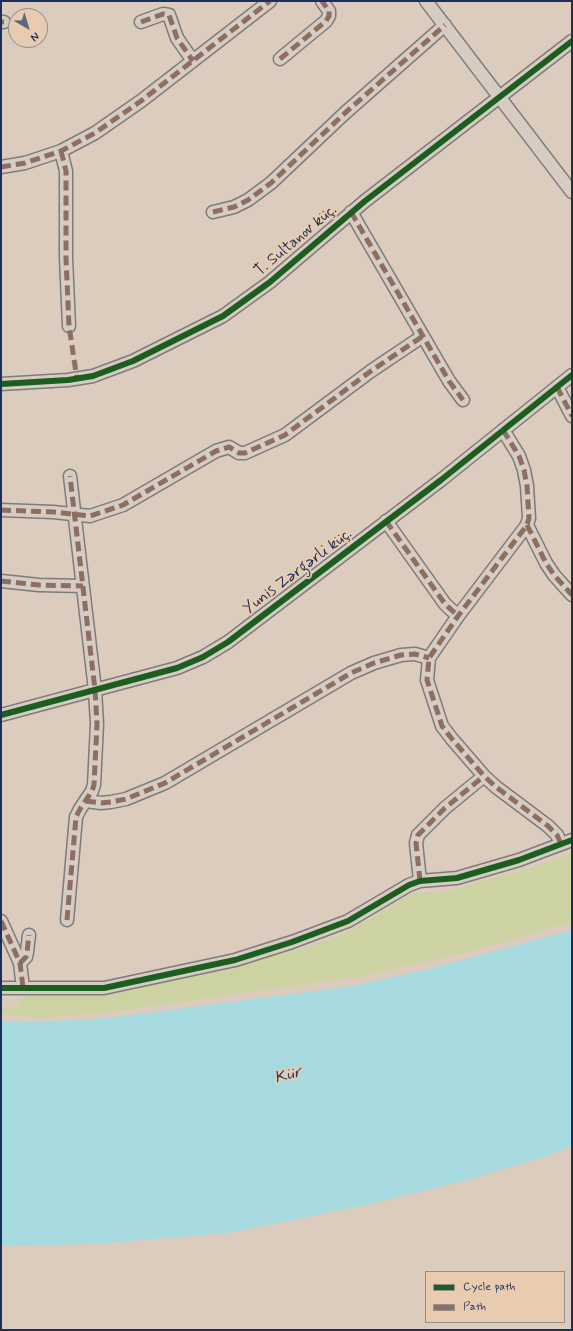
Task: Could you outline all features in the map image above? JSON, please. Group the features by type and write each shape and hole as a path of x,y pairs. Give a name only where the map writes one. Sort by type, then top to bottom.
{"street":[{"path":"1,167 25,163 60,151 95,133 140,101 270,1"},
{"path":"280,59 326,21 329,16 329,11 322,1"},
{"path":"426,1 572,192"},
{"path":"142,22 163,14 168,15 177,38 192,61"},
{"path":"213,212 234,207 248,200 271,183 345,113 445,25"},
{"name":"T. Sultanov küç.","path":"1,384 68,380 92,376 133,361 224,316 270,282 351,212 572,41"},
{"path":"60,151 66,171 66,258 69,326"},
{"path":"351,212 423,336 463,400"},
{"path":"1,510 53,512 90,516 123,505 223,448 230,447 239,453 245,453 286,435 372,371 423,336"},
{"name":"Yunis Zərgərli küç.","path":"1,715 177,668 203,657 228,642 386,521 572,375"},
{"path":"557,387 572,416"},
{"path":"503,430 524,470 528,486 529,518 527,525 458,616 429,658 427,680 442,726 484,776 567,842"},
{"path":"67,920 76,817 94,785 97,724 95,690 70,476"},
{"path":"386,521 446,604 458,616"},
{"path":"527,525 546,563 554,575 572,595"},
{"path":"1,581 40,585 82,586"},
{"path":"86,801 101,803 111,802 151,790 351,673 374,663 401,655 415,654 429,658"},
{"path":"420,881 416,843 418,835 445,808 484,776"},
{"path":"1,988 104,988 235,960 292,942 348,921 398,890 420,881 457,878 519,860 567,842"},
{"path":"1,921 20,963 23,988"},
{"path":"20,963 27,952 29,935"}],"green space":[{"path":"572,852 572,922 473,951 357,977 110,1012 41,1018 1,1014 1,1007 15,1008 24,995 107,995 305,947 344,934 413,893 444,892 536,866"}],"water":[{"name":"Kür","path":"572,930 572,1146 547,1156 464,1181 365,1205 228,1233 93,1244 20,1246 1,1245 1,1021 54,1021 108,1018 352,986 425,970"}],"marked path":[{"path":"1,167 25,163 61,151 95,133 141,101 270,1"},
{"path":"280,59 326,21 329,16 329,11 322,1"},
{"path":"141,22 163,14 169,15 177,38 193,61"},
{"path":"213,212 234,207 248,200 271,183 345,113 445,25"},
{"path":"61,151 66,171 66,258 69,326 77,379"},
{"path":"351,212 449,381 463,400"},
{"path":"1,510 53,512 90,516 123,505 216,451 229,447 239,453 245,453 285,435 371,371 423,336"},
{"path":"557,387 572,416"},
{"path":"503,430 519,456 524,470 527,486 529,518 527,525 458,616 429,658 427,680 442,726 452,739 484,776 496,787 548,826 557,835 561,844"},
{"path":"67,920 76,817 94,785 97,724 95,690 70,476"},
{"path":"386,521 445,604 458,616"},
{"path":"527,525 546,563 554,575 572,595"},
{"path":"1,581 39,585 83,586"},
{"path":"86,801 101,803 126,799 165,783 351,673 374,663 401,655 415,654 429,658"},
{"path":"420,881 416,843 418,835 445,808 484,776"},
{"path":"1,921 20,963 23,988"},
{"path":"20,963 26,957 29,935"}],"cycle path":[{"path":"1,384 68,380 93,376 133,361 223,316 270,282 365,201 572,41"},
{"path":"1,715 177,668 203,657 228,642 441,480 572,375"},
{"path":"1,988 104,988 235,960 292,942 348,921 409,885 420,881 457,878 519,860 572,840"}]}
